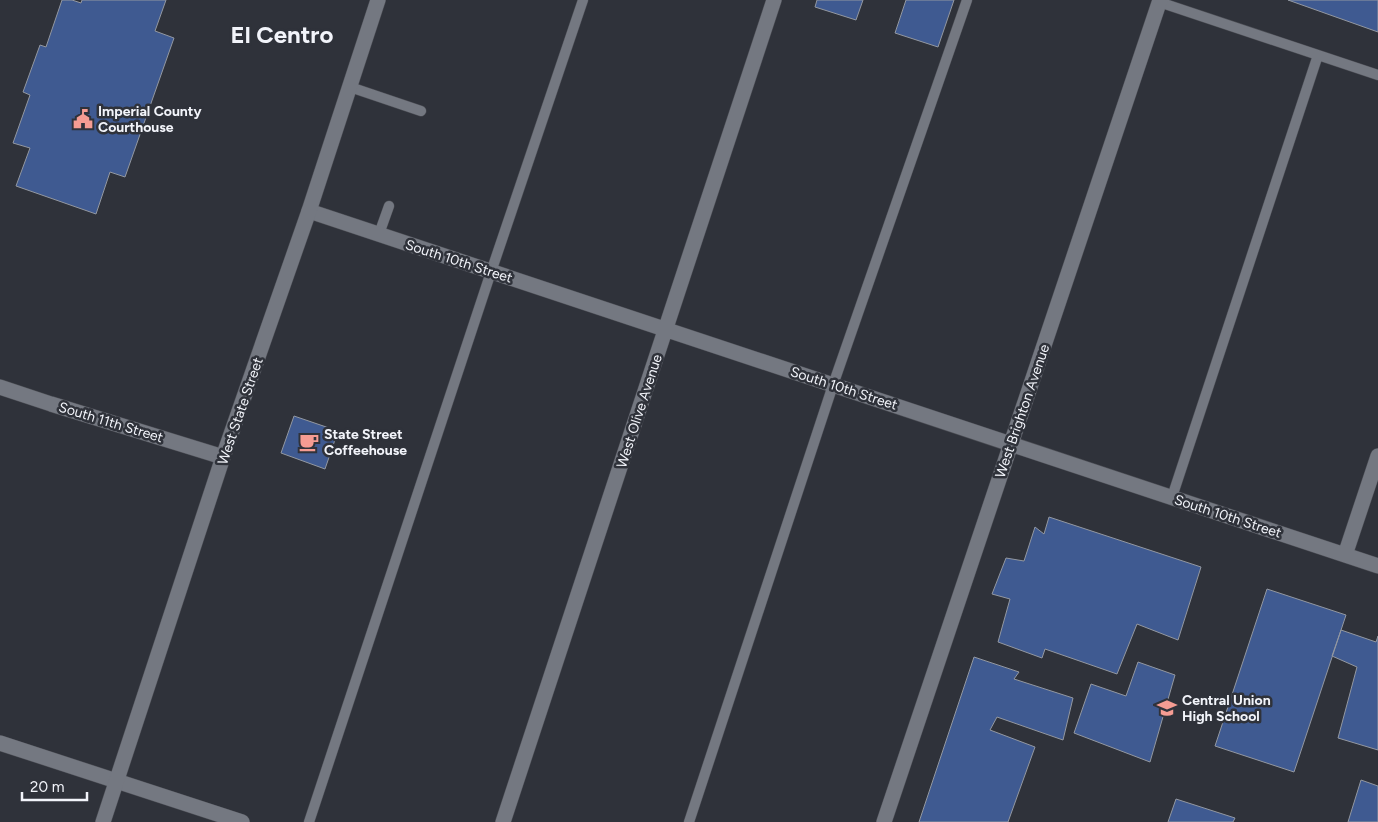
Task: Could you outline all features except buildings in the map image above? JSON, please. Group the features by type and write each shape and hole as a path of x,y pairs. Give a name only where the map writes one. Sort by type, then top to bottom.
{"street":[{"name":"West State Street","path":"103,822 223,456 309,211 378,0"},
{"name":"West Olive Avenue","path":"503,822 774,0"},
{"name":"West Brighton Avenue","path":"884,822 1159,1"},
{"name":"South 10th Street","path":"309,211 1378,566"},
{"name":"South 11th Street","path":"0,386 51,404 223,456"},
{"path":"1345,555 1378,456"},
{"path":"0,743 242,822"}],"lane":[{"path":"309,822 583,0"},
{"path":"690,822 833,385 967,0"},
{"path":"1159,1 1378,75"},
{"path":"1172,497 1318,55"},
{"path":"350,87 421,111"},
{"path":"379,234 389,206"}],"place":[{"name":"Imperial County Courthouse","path":"83,119"},
{"name":"State Street Coffeehouse","path":"309,442"},
{"name":"Central Union High School","path":"1167,708"}],"district":[{"name":"El Centro","path":"282,35"}]}
